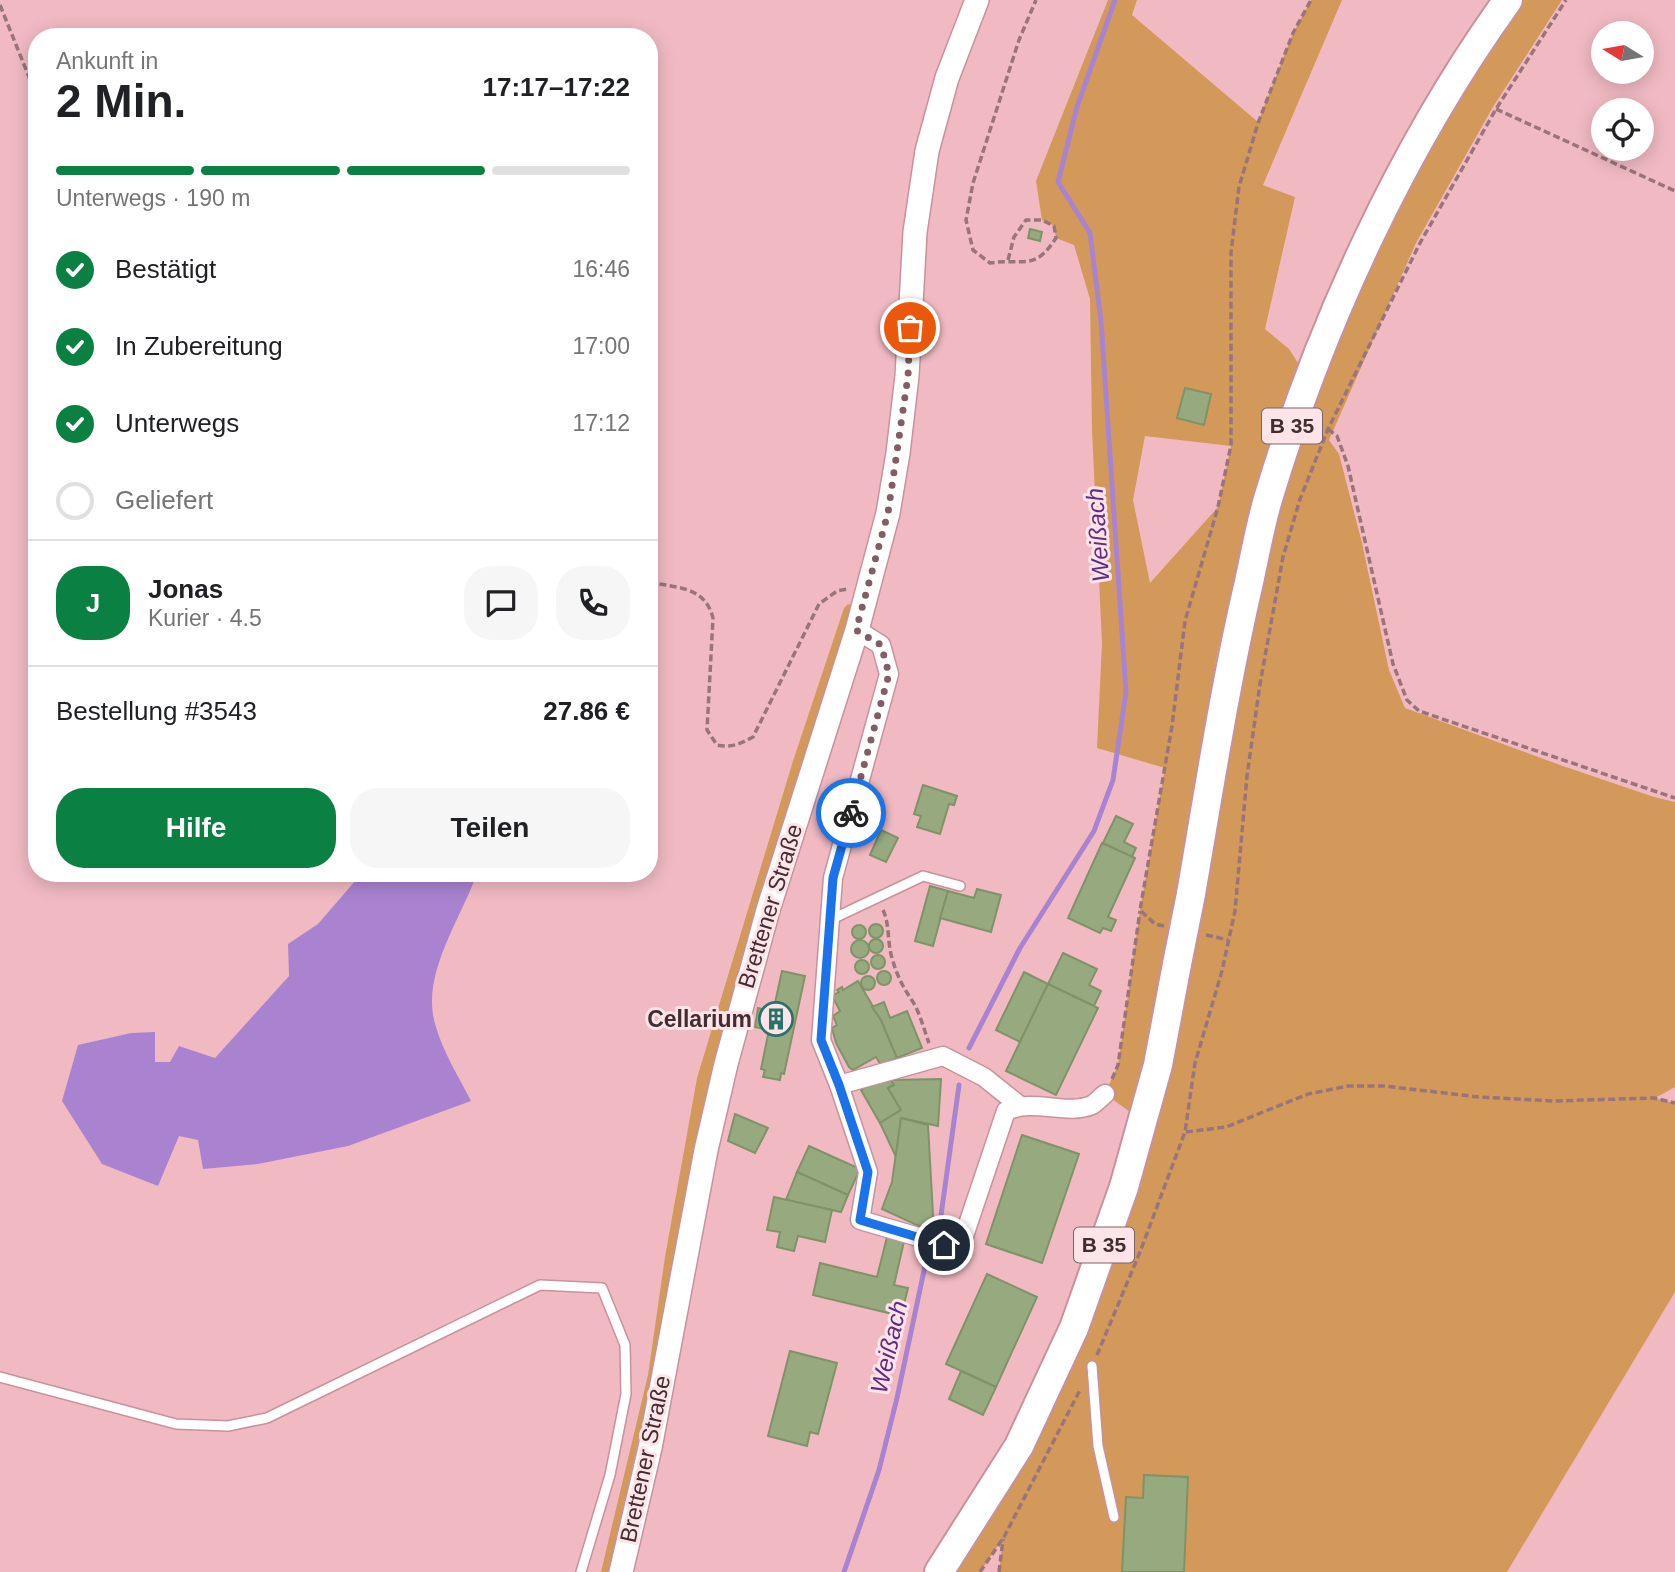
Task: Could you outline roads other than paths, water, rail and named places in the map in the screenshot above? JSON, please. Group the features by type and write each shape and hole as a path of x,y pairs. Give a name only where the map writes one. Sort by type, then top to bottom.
{"main road":[{"name":"B 35","path":"939,1572 1019,1446 1074,1328 1128,1175 1158,1065 1234,646 1268,501 1313,364 1378,219 1443,100 1508,0"}],"street":[{"name":"Brettener Straße","path":"621,1572 650,1448 706,1150 726,1065 768,910 856,630 888,513 908,376 915,232 927,151 947,78 977,0"},
{"path":"856,630 881,645 889,674 833,878 821,1040 868,1172 860,1220 953,1247 963,1239 1006,1111 1019,1105 1074,1108 1092,1105 1105,1094"},
{"path":"839,1085 943,1056 984,1077 1019,1105"}],"lane":[{"path":"830,920 923,877 960,886"},
{"path":"0,1377 176,1424 228,1426 267,1418 540,1285 602,1288 625,1345 626,1394 610,1475 581,1572"},
{"path":"1092,1366 1098,1446 1114,1517"}],"waterway":[{"name":"Weißach","path":"969,1048 1020,948 1094,831 1113,780 1126,692 1101,321 1090,233 1058,182 1077,107 1115,0"},
{"name":"Weißach","path":"844,1572 879,1470 925,1266 939,1230 959,1085"}],"place":[{"name":"Cellarium","path":"776,1019"}]}
